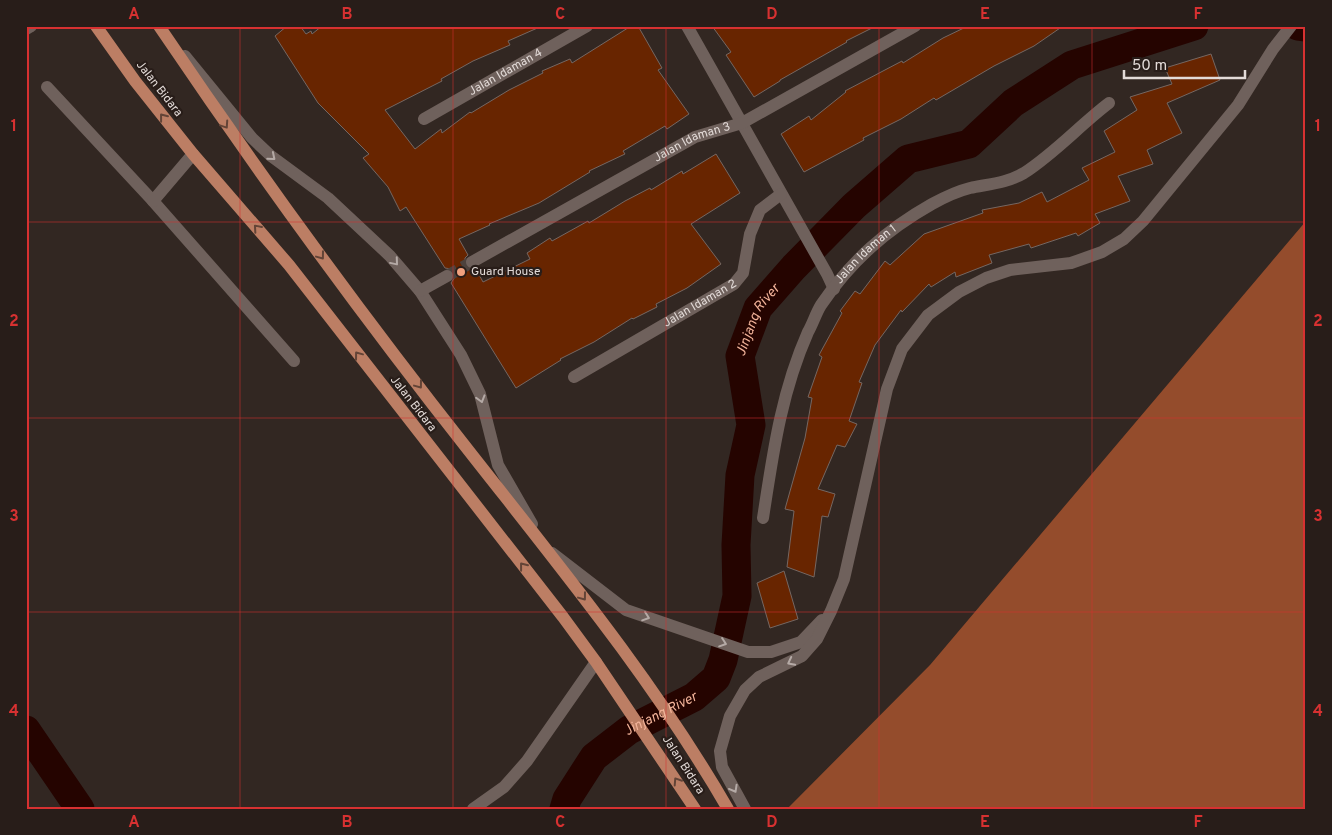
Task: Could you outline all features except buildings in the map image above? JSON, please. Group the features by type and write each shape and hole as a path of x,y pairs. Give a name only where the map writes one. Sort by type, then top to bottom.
{"main road":[{"name":"Jalan Bidara","path":"96,26 135,81 193,154 289,265 596,662 659,752 695,809"},
{"name":"Jalan Bidara","path":"160,26 229,130 316,251 468,450 548,550 649,685 706,770 726,809"}],"street":[{"path":"26,29 31,26"},
{"path":"160,26 252,138 270,156 328,198 347,215 390,256 420,291 461,355 480,394 498,466 548,550 626,610 748,652 771,652 801,642 831,611"},
{"name":"Jalan Idaman 4","path":"424,119 587,26"},
{"path":"687,26 834,289"},
{"name":"Jalan Idaman 3","path":"472,262 695,137 742,124 914,26"},
{"path":"745,809 722,767 720,751 730,716 745,690 760,677 802,656 817,639 831,611 844,579 887,389 902,349 928,315 959,292 986,278 1010,270 1071,263 1102,252 1124,239 1143,221 1238,105 1273,49 1291,26"},
{"path":"47,87 153,201 294,362"},
{"name":"Jalan Idaman 1","path":"763,518 783,401 799,353 820,306 847,271 866,251 895,226 934,203 969,188 995,185 1022,174 1048,157 1109,103"},
{"path":"153,201 193,154"},
{"name":"Jalan Idaman 2","path":"574,377 734,284 743,273 750,234 760,210 781,194"},
{"path":"420,291 447,276"},
{"path":"473,809 504,787 527,761 596,662"}],"shaded area":[{"path":"1306,221 1306,809 787,809 930,665"}],"waterway":[{"name":"Jinjang River","path":"564,809 567,799 594,757 629,730 694,697 716,678 723,660 737,596 736,545 740,475 751,425 740,356 758,308 794,267 854,206 908,159 969,144 1013,103 1072,65 1194,26"},
{"name":"Jinjang River","path":"1298,26 1306,27"},
{"name":"Jinjang River","path":"26,730 80,809"}],"tunnel":[{"path":"447,276 472,262"}],"place":[{"name":"Guard House","path":"461,272"}]}
